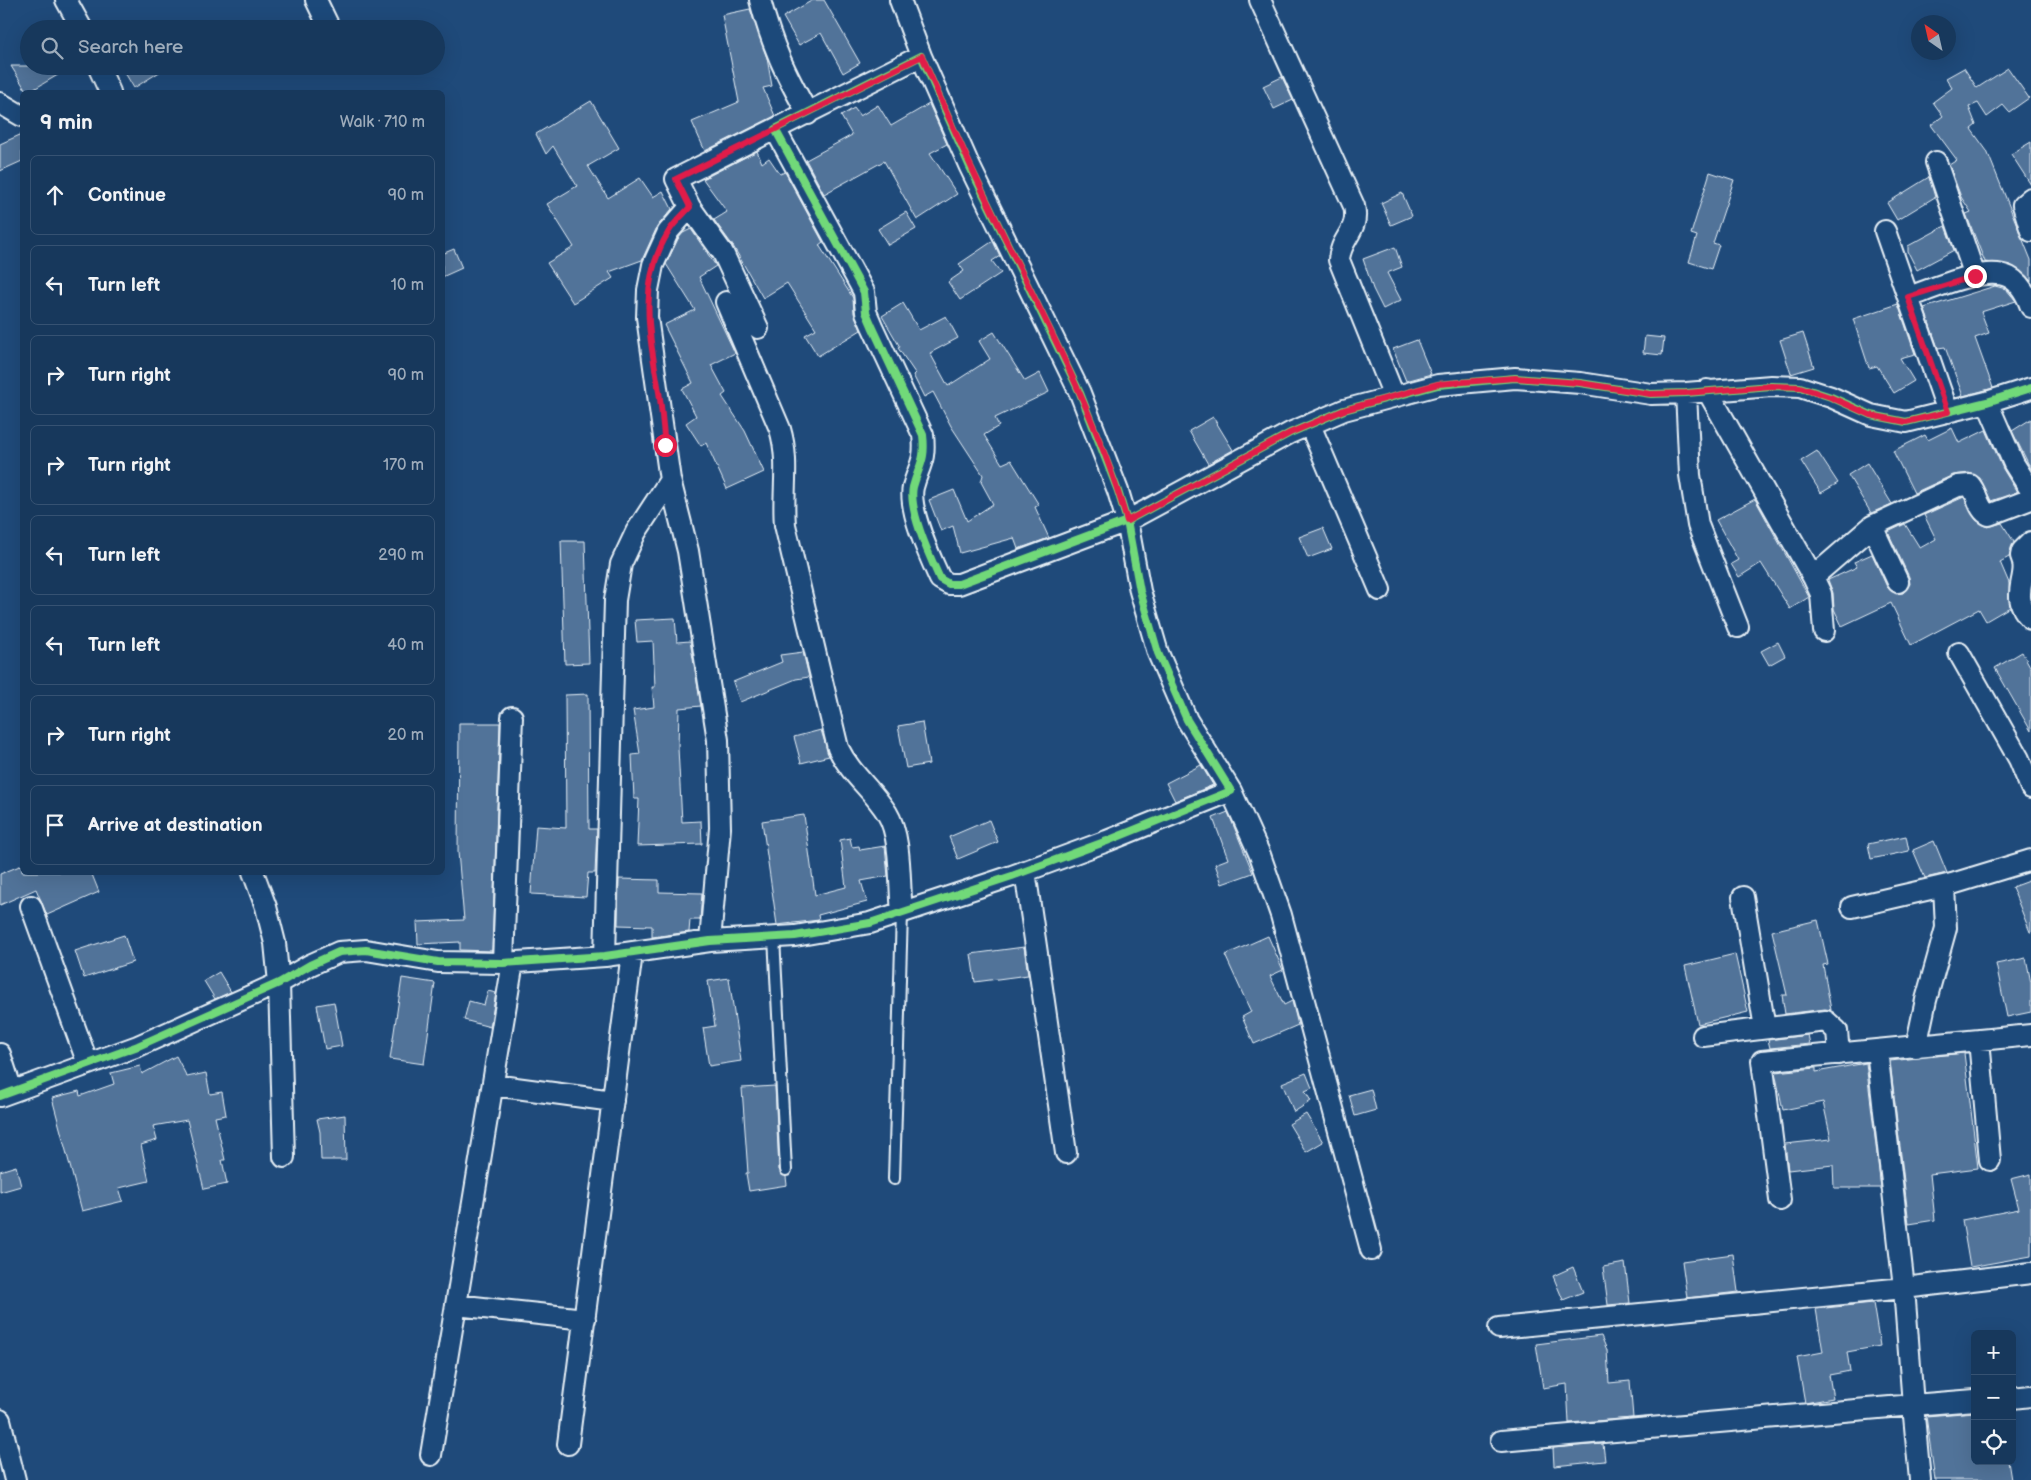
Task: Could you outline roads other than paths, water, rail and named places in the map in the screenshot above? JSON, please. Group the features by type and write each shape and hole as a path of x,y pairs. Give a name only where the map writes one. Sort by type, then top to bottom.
{"street":[{"path":"66,0 77,20"},
{"path":"316,0 326,20"},
{"path":"760,0 768,33 782,68 808,114"},
{"path":"900,0 969,165 1080,393 1118,491 1127,521 1140,591 1158,652 1187,720 1231,791 1260,855 1281,915 1371,1250"},
{"path":"1260,0 1354,206 1357,218 1354,228 1340,250 1339,260 1394,396"},
{"path":"758,328 723,253 690,207 676,179 922,56"},
{"path":"102,75 109,90"},
{"path":"0,103 20,115"},
{"path":"775,129 864,292 866,312 923,435 925,449 921,468 913,488 912,506 940,579 950,584 959,584 1127,521 1278,439 1344,410 1438,384 1515,378 1580,383 1650,394 1771,386 1800,387 1830,397 1870,415 1906,422 1988,402 2031,388"},
{"path":"1936,162 1975,276"},
{"path":"2031,198 2023,206 2031,230"},
{"path":"690,207 668,232 653,265 648,290 649,333 670,480 688,551 718,740 720,828 710,941"},
{"path":"1885,231 1948,412"},
{"path":"1908,297 1975,276 2008,276 2026,295 2031,307"},
{"path":"726,302 780,429 786,449 787,472 783,497 785,526 838,748 847,766 888,815 895,837 902,913"},
{"path":"1708,390 1822,594 1824,632"},
{"path":"1686,393 1690,475 1698,525 1738,627"},
{"path":"1988,402 2014,464 2031,491"},
{"path":"1310,425 1380,590"},
{"path":"605,956 615,600 621,564 636,532 670,480"},
{"path":"1813,577 1872,526 1965,484 1970,485 1976,492 1980,507 1989,515 2031,499"},
{"path":"1872,526 1898,582"},
{"path":"2031,542 2022,551 2021,556 2027,564 2027,571 2020,596 2022,606 2031,619"},
{"path":"1959,653 2019,760 2031,788"},
{"path":"431,1455 493,1085 508,962 512,717"},
{"path":"0,1054 6,1093 138,1046 279,983 310,965 339,952 366,950 438,962 508,962 605,956 710,941 774,937 870,923 1025,872 1231,791"},
{"path":"1852,907 1944,886 2031,860"},
{"path":"1025,872 1066,1153"},
{"path":"254,875 268,916 274,943 279,983 284,1158"},
{"path":"1916,1046 1926,1000 1946,928 1944,886"},
{"path":"1743,897 1765,1028"},
{"path":"31,906 88,1064"},
{"path":"568,1444 632,953"},
{"path":"1703,1036 1826,1021 1837,1031 1839,1054"},
{"path":"1780,1200 1762,1061 2031,1035"},
{"path":"1979,1040 1990,1160"},
{"path":"1878,1050 1904,1288 1920,1480"},
{"path":"493,1085 613,1101"},
{"path":"1499,1328 1904,1288 2031,1273"},
{"path":"456,1305 585,1319"},
{"path":"2016,1398 2031,1396"},
{"path":"1501,1441 1971,1400"},
{"path":"0,1420 15,1480"}],"lane":[{"path":"894,1179 902,913"},
{"path":"774,937 786,1170"}]}
